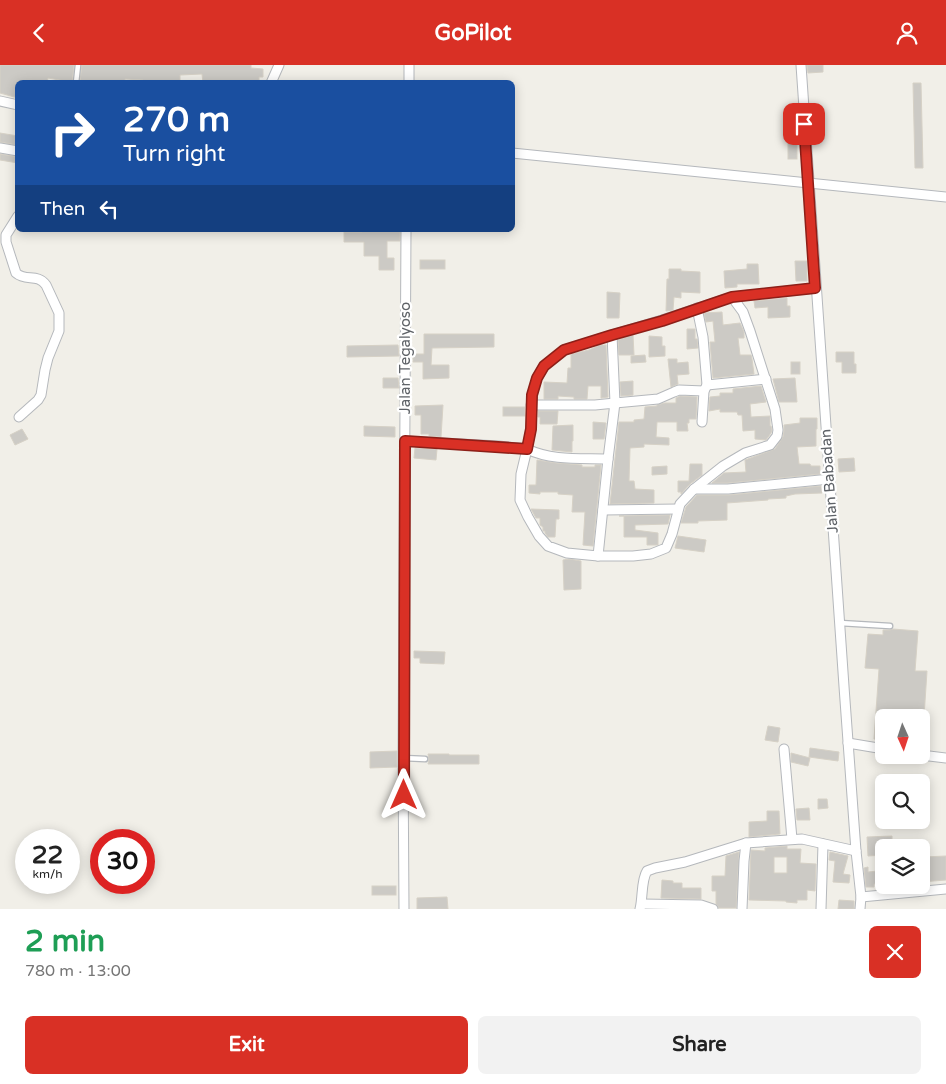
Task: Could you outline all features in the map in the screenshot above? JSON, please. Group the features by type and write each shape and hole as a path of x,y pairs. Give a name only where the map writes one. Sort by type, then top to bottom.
{"street":[{"path":"409,65 409,80"},
{"name":"Jalan Babadan","path":"801,65 815,288 856,851 861,897 860,909"},
{"path":"272,80 275,67"},
{"path":"0,101 15,104"},
{"path":"0,148 15,150"},
{"path":"515,153 946,197"},
{"path":"15,221 6,235 6,242 16,273 20,276 34,277 43,281 59,313 60,323 45,370 41,395 38,401 19,417"},
{"name":"Jalan Tegalyoso","path":"404,907 406,232"},
{"path":"732,297 742,312 750,331 766,379 775,409 778,430 776,439 770,445 745,453 723,466 694,489 680,504 666,548 651,554 634,556 598,556 568,553 548,546 528,517 520,500 521,474 531,429 531,405 537,378 544,366 564,350 662,321 732,297 815,288"},
{"path":"697,308 703,337 706,388 702,422"},
{"path":"598,556 615,403 612,335"},
{"path":"531,405 595,405 658,399 679,390 766,379"},
{"path":"405,441 527,449 537,454 554,458 608,459"},
{"path":"694,489 728,489 830,479"},
{"path":"603,510 678,509"},
{"path":"848,743 875,748"},
{"path":"784,749 792,839"},
{"path":"930,756 946,758"},
{"path":"713,909 701,905 641,906 643,879 647,871 685,862 746,843 802,839 856,851"},
{"path":"742,909 746,843"},
{"path":"822,909 823,844"},
{"path":"861,897 946,889"}],"lane":[{"path":"76,80 78,65"},
{"path":"840,623 890,626"},
{"path":"404,758 425,759"}],"building":[{"path":"0,65 74,65 72,80 48,78 48,80 15,80 15,97 0,93"},
{"path":"82,65 251,65 251,68 263,69 263,77 259,77 259,80 203,80 202,74 180,75 180,80 80,80"},
{"path":"807,65 823,65 823,72 808,73"},
{"path":"913,83 921,83 923,168 915,168"},
{"path":"0,133 15,136 15,144 0,142"},
{"path":"788,139 797,139 797,159 788,159"},
{"path":"0,154 15,156 15,162 0,160"},
{"path":"344,232 400,232 400,241 387,241 387,258 394,258 394,270 379,270 379,256 364,256 364,242 344,242"},
{"path":"420,260 445,260 445,269 420,269"},
{"path":"795,261 807,261 807,281 796,281"},
{"path":"747,264 758,264 759,284 737,284 737,287 725,288 724,271 747,269"},
{"path":"669,269 700,272 700,293 681,292 681,298 674,297 673,310 666,311 667,279 669,279"},
{"path":"607,292 620,293 619,318 607,318"},
{"path":"787,298 787,306 790,306 790,317 768,318 768,307 755,308 754,301"},
{"path":"722,312 723,325 740,323 744,332 744,338 738,338 740,355 751,355 754,374 713,378 710,342 715,342 713,321 706,322 704,313"},
{"path":"687,329 695,329 695,339 697,339 698,348 687,349"},
{"path":"424,334 494,334 494,347 432,348 431,365 449,365 449,378 423,379 423,362 413,362 413,354 424,354"},
{"path":"633,335 634,355 619,355 618,340"},
{"path":"649,336 662,337 662,346 665,346 665,356 649,357"},
{"path":"398,345 399,356 347,357 347,346"},
{"path":"600,345 606,345 608,397 601,398 601,386 588,386 587,399 558,396 558,399 544,399 544,382 567,383 568,368 571,368 571,354 589,350"},
{"path":"836,352 854,352 856,373 842,373 842,362 836,362"},
{"path":"645,355 646,362 631,363 631,356"},
{"path":"668,359 677,359 677,363 688,362 689,374 677,375 678,384 671,387"},
{"path":"791,362 800,362 800,374 791,374"},
{"path":"383,378 398,378 399,388 383,388"},
{"path":"795,378 797,402 779,402 773,379"},
{"path":"633,381 633,395 621,396 620,382"},
{"path":"761,386 766,402 750,404 751,417 770,416 772,430 766,440 755,439 755,430 743,431 742,415 738,415 737,412 720,412 720,409 709,411 710,397 720,396 720,393 733,393 733,389"},
{"path":"680,396 697,397 696,419 689,419 689,423 687,423 688,431 677,431 677,422 657,422 656,437 669,438 669,445 644,444 644,447 630,448 629,481 634,481 635,489 654,490 654,503 610,504 619,422 634,422 634,420 644,419 645,407 676,403 676,398"},
{"path":"443,405 441,437 421,434 421,415 415,415 415,406"},
{"path":"503,407 525,407 525,416 503,416"},
{"path":"538,411 558,411 557,424 540,424"},
{"path":"800,418 817,418 817,429 816,446 797,447 799,464 820,466 820,474 712,483 724,473 746,472 745,460 775,449 783,437 784,425 800,423"},
{"path":"593,422 606,423 604,439 593,439"},
{"path":"573,425 572,452 552,450 553,426"},
{"path":"364,426 395,427 395,437 364,436"},
{"path":"22,429 28,439 15,445 10,435"},
{"path":"415,448 437,449 436,460 414,458"},
{"path":"854,458 855,471 839,472 838,459"},
{"path":"537,460 582,465 582,467 601,465 593,546 583,545 585,512 572,512 573,495 558,494 558,492 529,493 529,485 536,485"},
{"path":"690,464 702,464 702,475 681,494 681,492 678,492 678,481 689,481"},
{"path":"667,466 667,474 652,475 652,467"},
{"path":"821,486 822,493 795,494 786,496 786,498 727,503 727,520 681,523 686,507 697,495 729,495"},
{"path":"531,509 559,510 559,519 556,519 555,537 548,537 540,525 540,518 536,518"},
{"path":"670,515 668,524 635,525 635,530 658,533 658,545 647,545 647,537 624,537 624,516 619,516"},
{"path":"678,536 706,540 704,552 675,548"},
{"path":"563,560 581,561 581,589 564,590"},
{"path":"883,630 918,631 915,671 927,671 925,709 876,709 879,669 865,668 868,634 883,635"},
{"path":"414,651 445,652 444,664 420,663 420,658 414,658"},
{"path":"768,726 780,728 778,742 765,740"},
{"path":"810,748 839,752 838,761 809,757"},
{"path":"397,751 397,767 370,768 370,752"},
{"path":"791,753 810,758 808,766 791,762"},
{"path":"428,754 479,755 479,764 428,764"},
{"path":"818,799 827,799 828,808 818,809"},
{"path":"809,808 810,820 797,820 796,809"},
{"path":"767,811 779,811 780,834 749,837 749,822 767,821"},
{"path":"892,836 892,839 875,839 875,856 868,856 867,837"},
{"path":"787,846 787,849 801,849 800,863 816,864 815,891 807,890 807,900 797,900 797,903 749,900 751,850 765,851 765,848","holes":["774,857 787,857 787,873 774,873"]},
{"path":"739,852 736,908 719,908 716,904 716,891 712,891 712,876 725,876 726,856"},
{"path":"830,852 848,856 843,874 850,875 849,883 833,882 835,861 829,860"},
{"path":"946,856 946,880 930,881 930,857"},
{"path":"868,867 868,872 875,871 874,887 866,887 864,868"},
{"path":"662,880 682,883 682,888 701,888 701,899 661,898"},
{"path":"372,886 396,886 396,895 372,895"},
{"path":"447,897 448,909 417,909 417,898"},
{"path":"839,900 854,901 854,909 838,909"}],"route":[{"path":"404,795 405,441 527,449 531,429 532,395 537,378 544,366 564,350 662,321 732,297 815,288 804,124"}]}
